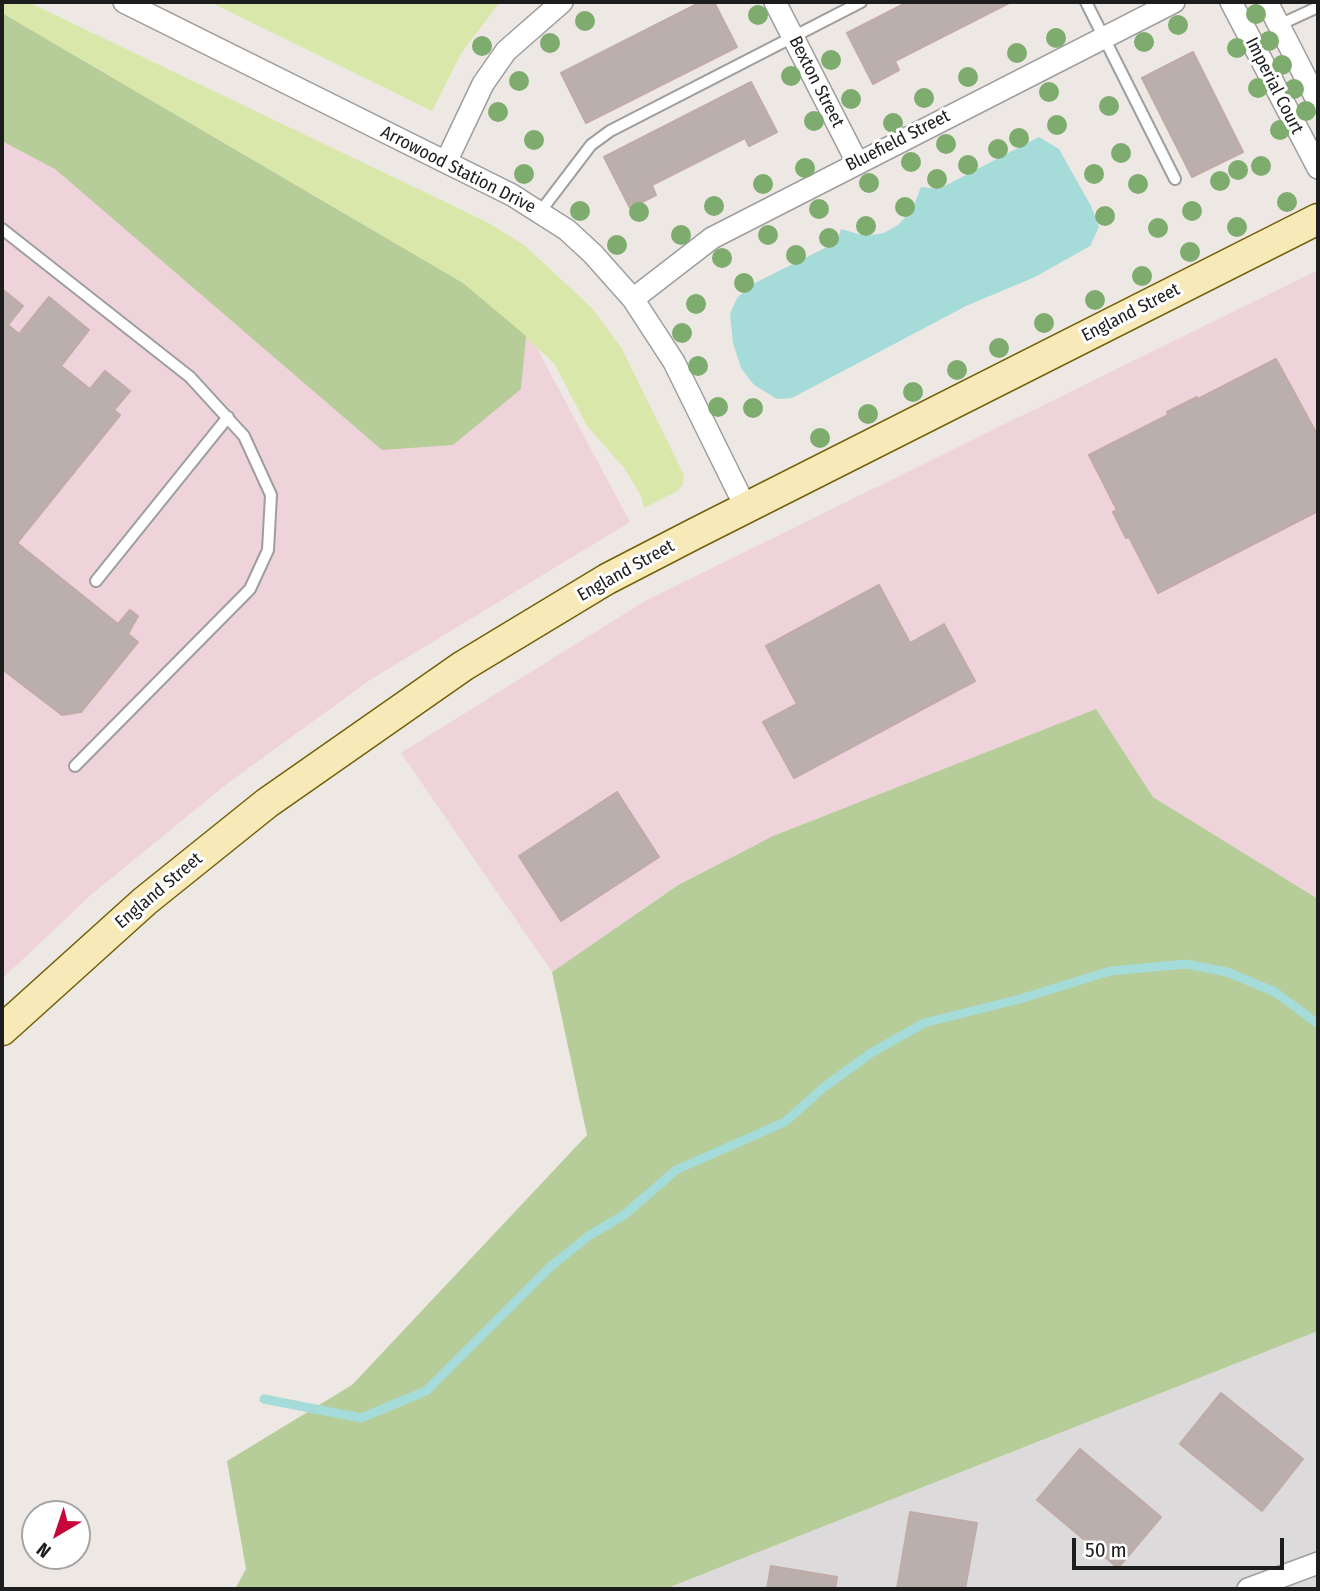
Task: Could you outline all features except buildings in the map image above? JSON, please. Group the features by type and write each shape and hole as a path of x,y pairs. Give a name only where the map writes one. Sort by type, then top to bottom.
{"street":[{"name":"Arrowood Station Drive","path":"124,2 154,8 540,212 593,254 633,299 674,362 746,508"},
{"path":"446,162 483,84 506,51 562,2"},
{"name":"Bexton Street","path":"775,2 857,162"},
{"name":"Bluefield Street","path":"633,299 712,238 1174,2"},
{"name":"Imperial Court","path":"1231,2 1318,168"},
{"name":"Imperial Court","path":"1267,2 1318,102"},
{"name":"England Street","path":"2,1030 145,901 267,803 380,721 463,666 607,579 1318,219"},
{"path":"1248,1589 1318,1563"}],"lane":[{"path":"540,212 591,145 610,131 861,2"},
{"path":"1086,2 1175,178"},
{"path":"1279,25 1318,7"},
{"path":"2,229 190,377 244,436 271,495 268,550 250,589 75,766"},
{"path":"96,581 228,417"}],"shaded area":[{"path":"2,31 526,328 630,522 370,680 228,783 92,894 2,979"},
{"path":"1318,270 1318,899 1153,797 1096,709 773,836 677,885 552,972 401,753 645,601"},
{"path":"1318,1331 1318,1589 665,1589"}],"green space":[{"path":"2,2 28,2 485,221 524,245 592,308 622,349 684,475 683,484 677,491 644,508 641,496 625,469 587,426 554,363 463,283 2,13"},
{"path":"210,2 500,2 462,52 432,111"},
{"path":"2,13 463,283 526,336 521,389 453,445 382,450 55,169 2,141"},
{"path":"1096,709 1153,797 1318,899 1318,1331 665,1589 235,1589 246,1569 227,1461 352,1385 587,1135 552,972 678,885 773,836"}],"water":[{"path":"1039,137 1059,149 1091,206 1099,227 1090,246 1035,277 966,306 792,398 777,399 754,385 741,368 733,343 730,314 737,298 753,284 837,242 841,229 865,236 884,233 898,225 912,210 921,187 939,189"}],"waterway":[{"path":"264,1399 361,1418 426,1391 550,1267 590,1235 624,1215 676,1170 785,1122 823,1088 871,1053 924,1023 1020,999 1110,971 1186,964 1227,972 1275,992 1318,1024"}]}
